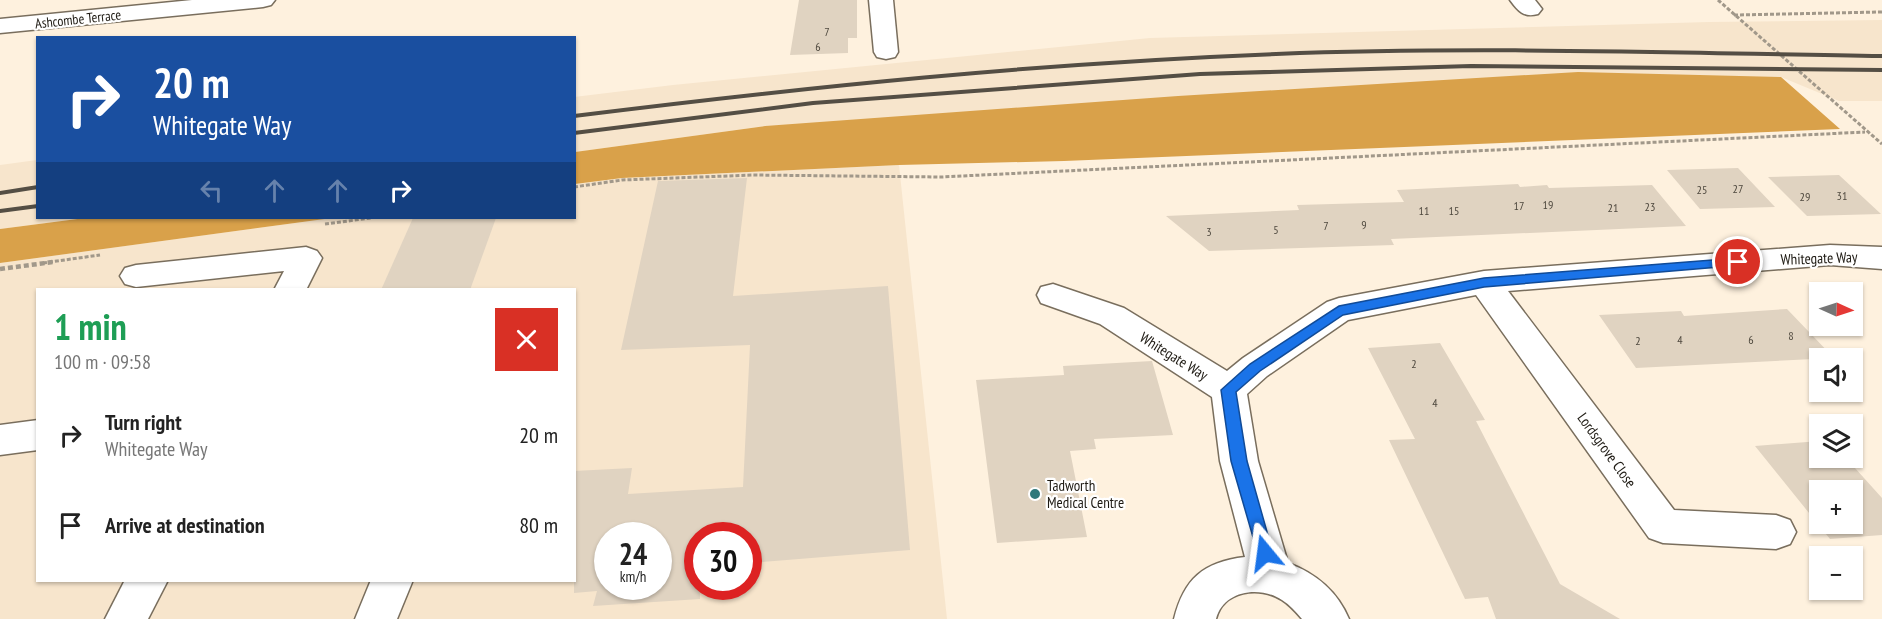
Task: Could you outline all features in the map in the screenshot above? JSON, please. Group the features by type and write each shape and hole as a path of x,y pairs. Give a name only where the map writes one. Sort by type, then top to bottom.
{"street":[{"path":"0,18 24,0"},
{"name":"Ashcombe Terrace","path":"0,26 263,0"},
{"path":"881,0 886,52"},
{"name":"Whitegate Way","path":"1053,295 1112,316 1229,390 1255,367 1339,310 1484,282 1830,255 1882,258"},
{"path":"136,276 306,258 291,288"},
{"name":"Lordsgrove Close","path":"1484,282 1663,526 1776,532"},
{"path":"1229,390 1239,461 1271,576"},
{"path":"0,440 36,435"},
{"path":"1195,619 1202,598 1214,585 1231,576 1250,573 1271,576 1294,585 1314,600 1328,619"},
{"path":"126,619 146,582"},
{"path":"376,619 391,582"}],"path":[{"path":"1718,0 1865,132 1882,144"},
{"path":"1733,15 1882,12"},
{"path":"576,187 622,180 753,175 941,177 1865,132"}],"shaded area":[{"path":"1882,20 1882,101 1839,101 1781,77 765,126 576,152 576,97 673,85 1150,38 1709,22"},
{"path":"1578,72 1781,77 1840,129 1064,161 899,165 622,178 576,184 576,152 765,126 1178,96"},
{"path":"36,160 36,219 77,219 0,229 0,165"},
{"path":"899,165 947,619 0,619 0,263 325,219 576,219 576,184 622,178"},
{"path":"77,219 325,219 0,263 0,229"}],"building":[{"path":"799,0 857,0 857,38 848,38 848,53 790,55"},
{"path":"1738,168 1775,207 1700,209 1667,170"},
{"path":"1839,175 1881,214 1807,216 1768,177"},
{"path":"747,178 733,296 888,286 910,550 762,562 762,522 684,522 685,600 593,606 595,600 672,600 672,522 594,522 594,591 574,593 574,582 576,582 576,471 632,468 628,494 743,487 750,345 621,350 658,181"},
{"path":"1518,184 1520,187 1547,185 1549,188 1652,185 1686,226 1391,239 1394,245 1209,251 1166,216 1299,210 1297,205 1404,202 1397,190"},
{"path":"413,219 496,219 471,288 382,288"},
{"path":"1787,309 1809,332 1809,336 1813,336 1824,348 1809,348 1809,359 1636,368 1599,315 1681,311 1684,316"},
{"path":"1440,343 1485,420 1476,421 1560,584 1620,619 1496,619 1488,597 1465,599 1389,440 1415,439 1368,348"},
{"name":"Tadworth Medical Centre","path":"1152,361 1173,435 1094,439 1096,449 1070,451 1087,537 997,543 976,380 1064,375 1063,366"},
{"path":"1809,442 1809,468 1855,468 1882,498 1882,535 1830,539 1826,534 1863,534 1863,480 1809,480 1809,513 1755,446"}],"railway":[{"path":"576,116 749,95 924,78 1188,58 1352,52 1503,50 1882,56"},
{"path":"576,133 813,103 1200,74 1471,66 1882,70"},
{"path":"0,193 36,187"},
{"path":"0,211 36,206"}],"place":[{"name":"Tadworth Medical Centre","path":"1035,494"}],"route":[{"path":"1265,553 1239,461 1229,390 1255,367 1339,310 1484,282 1738,262"}]}
